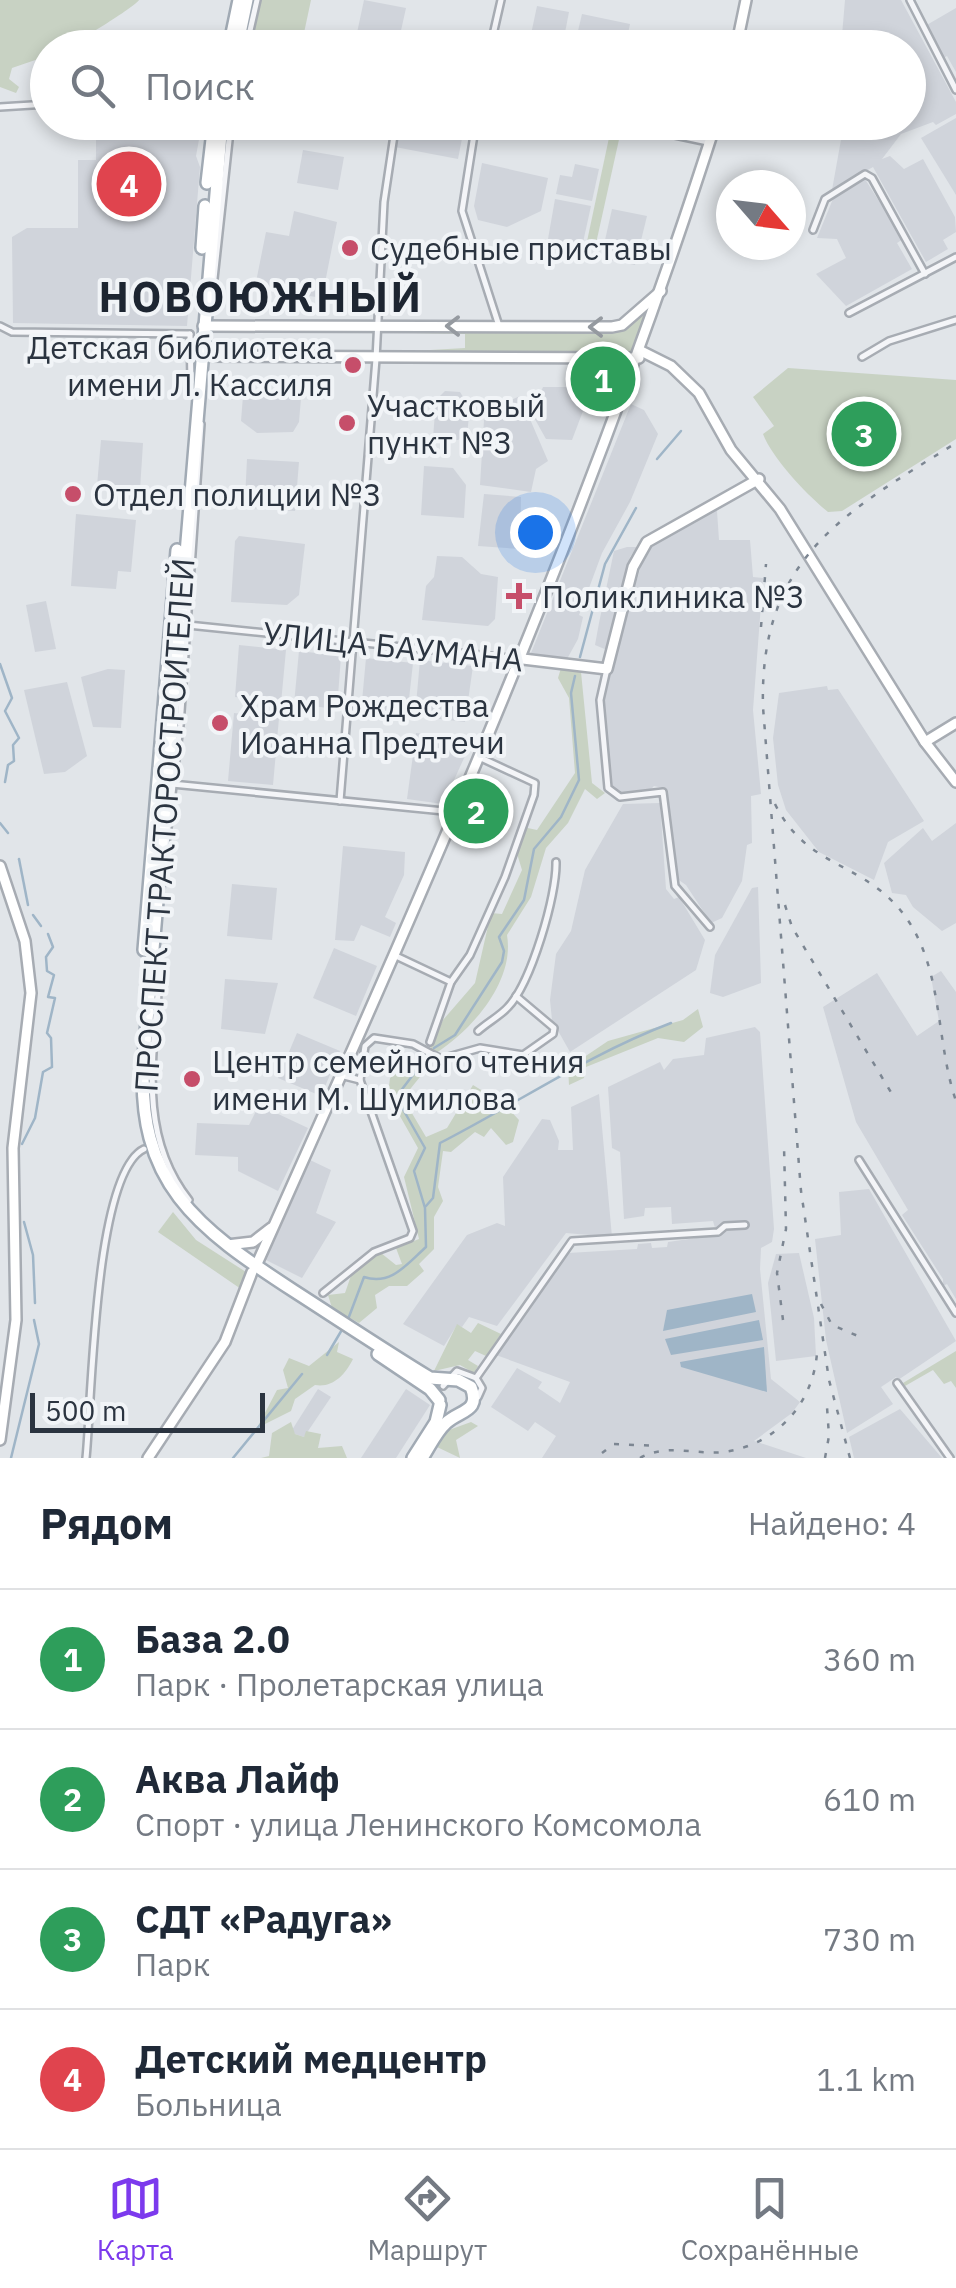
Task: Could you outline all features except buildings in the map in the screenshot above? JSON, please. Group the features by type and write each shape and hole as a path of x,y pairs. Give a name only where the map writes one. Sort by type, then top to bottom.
{"main road":[{"path":"238,30 239,0"},
{"path":"241,30 247,0"},
{"name":"ПРОСПЕКТ ТРАКТОРОСТРОИТЕЛЕЙ","path":"213,140 203,291 196,329 198,449 134,1082 144,1149 162,1189 188,1224 369,1344 430,1388 440,1403"},
{"name":"ПРОСПЕКТ ТРАКТОРОСТРОИТЕЛЕЙ","path":"211,181 219,140"},
{"name":"ПРОСПЕКТ ТРАКТОРОСТРОИТЕЛЕЙ","path":"197,354 191,382 170,784 152,906 142,1076 144,1122 169,1186 194,1219 258,1273"},
{"name":"ПРОСПЕКТ ТРАКТОРОСТРОИТЕЛЕЙ","path":"369,1344 430,1378 447,1383"},
{"path":"413,1458 436,1422 447,1383 470,1387 473,1405 445,1424 422,1458"},
{"path":"440,1403 451,1414 460,1415"}],"street":[{"path":"244,30 256,0"},
{"path":"494,30 501,0"},
{"path":"740,30 746,0"},
{"path":"910,0 925,30"},
{"path":"926,31 956,90"},
{"path":"0,107 30,105"},
{"path":"203,291 216,276 229,140"},
{"path":"340,801 376,358 384,202 393,140"},
{"path":"473,140 462,211 500,326"},
{"path":"696,140 710,143"},
{"path":"152,1458 227,1343 276,1222 344,1076 523,659 641,352 711,140"},
{"path":"812,230 825,199 866,174 872,178 925,274"},
{"path":"849,313 956,257"},
{"path":"0,326 12,332 618,326 661,291"},
{"path":"862,357 889,341 956,320"},
{"path":"191,382 196,329"},
{"path":"197,354 376,358 641,352 675,367 714,415 731,450 759,479 926,741 956,780"},
{"path":"710,927 675,886 663,792 624,797 608,788 600,700 634,567 647,542 759,479"},
{"name":"УЛИЦА БАУМАНА","path":"179,624 607,669"},
{"path":"926,741 956,723"},
{"path":"430,1042 505,877 534,795 535,784 481,758"},
{"path":"170,784 457,812"},
{"path":"478,1032 516,996 528,976 538,934 548,922 556,862"},
{"path":"0,866 28,954 29,1006 13,1131 16,1320 0,1416"},
{"path":"152,949 160,964 152,1080 156,1132 182,1190 231,1248 253,1242 276,1222"},
{"path":"396,956 454,982"},
{"path":"322,1293 374,1252 413,1234 410,1213 360,1080 365,1046 374,1038 413,1044 441,1059 480,1048 524,1054 554,1034 554,1028 516,996"},
{"path":"344,1076 360,1080"},
{"path":"86,1458 109,1211 132,1158 144,1149"},
{"path":"859,1160 956,1313"},
{"path":"476,1378 567,1246 577,1239 626,1241 718,1232 725,1226 745,1225"},
{"path":"447,1383 456,1371 476,1378 482,1388 473,1405"},
{"path":"0,1440 7,1376"},
{"path":"897,1383 950,1458"}],"shaded area":[{"path":"364,0 406,8 401,30 358,30"},
{"path":"845,0 901,0 917,30 842,30"},
{"path":"537,6 569,12 566,30 532,30"},
{"path":"956,8 956,72 947,56 941,59 925,26"},
{"path":"582,14 630,24 629,30 578,30"},
{"path":"926,46 956,102 956,114 936,125 926,125"},
{"path":"956,118 956,195 922,140"},
{"path":"96,140 199,140 187,326 13,323 12,237 27,228 78,228 78,160 96,160"},
{"path":"396,140 462,140 458,159 395,147"},
{"path":"841,140 896,140 882,159 890,156 904,169 923,159 955,217 956,232 943,240 948,249 926,262 873,167 832,190"},
{"path":"303,150 344,157 338,190 297,183"},
{"path":"482,163 548,178 541,211 507,227 478,220 474,206"},
{"path":"575,164 599,169 592,201 556,194 560,175 572,177"},
{"path":"863,176 903,239 897,243 912,269 846,306 816,274 846,258 837,239 817,238 835,194"},
{"path":"555,199 591,206 580,256 551,249 548,239"},
{"path":"612,209 647,216 635,265 601,258"},
{"path":"294,211 337,222 322,298 255,287 266,232 289,236"},
{"path":"543,387 574,387 586,403 572,440 546,439 532,414"},
{"path":"249,391 296,392 301,398 299,422 293,432 257,433 241,421 243,396"},
{"path":"445,391 460,392 470,408 467,434 458,440 433,438 436,400"},
{"path":"520,396 548,461 536,469 531,492 480,485 484,420 499,415 498,406"},
{"path":"631,404 644,410 658,434 630,502 602,553 579,615 583,617 578,639 567,659 531,653"},
{"path":"101,440 143,443 140,490 97,486"},
{"path":"247,459 299,462 295,511 252,508 245,499"},
{"path":"424,466 453,468 466,485 464,518 421,515"},
{"path":"484,494 521,497 520,549 478,546"},
{"path":"711,508 717,511 719,540 750,540 753,577 763,578 753,710 761,794 751,796 752,843 747,845 742,881 722,918 711,923 686,885 676,878 667,789 654,786 649,791 619,793 610,783 603,698 643,559 653,541"},
{"path":"76,514 136,520 131,572 118,571 116,589 71,586"},
{"path":"239,536 305,544 299,595 287,605 231,602 235,541"},
{"path":"637,547 630,557 607,650 595,645 599,623 614,551"},
{"path":"437,556 462,557 481,574 498,577 495,619 488,626 422,620 426,586 434,577"},
{"path":"46,601 56,649 35,652 26,605"},
{"path":"239,645 286,650 281,703 235,697"},
{"path":"299,651 341,656 337,709 294,704"},
{"path":"366,658 413,663 407,717 361,712"},
{"path":"420,660 473,666 465,722 415,716"},
{"path":"108,669 125,670 121,728 93,727 81,677"},
{"path":"67,682 87,756 65,772 44,774 24,690"},
{"path":"827,686 828,690 838,689 924,821 888,842 874,880 819,852 786,810 778,785 773,738 779,693"},
{"path":"234,713 279,718 273,785 228,781"},
{"path":"416,733 461,739 470,745 443,804 407,799"},
{"path":"660,803 666,889 674,899 679,897 705,940 696,970 570,1052 552,1020 550,1000 556,954 571,931 585,870 623,804"},
{"path":"956,823 956,923 942,931 913,907 906,895 892,893 884,863 923,828 932,841"},
{"path":"343,846 405,852 404,875 385,917 396,923 390,937 361,925 354,941 335,940"},
{"path":"232,884 277,888 272,940 227,936"},
{"path":"758,887 761,983 723,997 710,993 715,955 752,888"},
{"path":"334,948 377,966 356,1016 313,998"},
{"path":"941,971 956,992 956,1299 947,1284 943,1286 943,1279 902,1215 908,1210 856,1122 823,1007 877,973 917,1036 939,1021 931,977"},
{"path":"225,979 278,983 265,1034 221,1029"},
{"path":"755,1027 760,1032 774,1229 772,1242 761,1248 760,1269 771,1379 800,1402 792,1413 754,1441 806,1458 542,1458 556,1436 535,1422 528,1431 491,1407 517,1368 542,1382 538,1388 560,1403 570,1382 496,1355 568,1253 637,1249 638,1244 651,1243 652,1248 667,1247 668,1242 717,1235 713,1221 672,1224 671,1207 645,1208 644,1216 624,1219 620,1152 612,1148 608,1087 660,1062 664,1070 673,1059 704,1055 706,1038"},
{"path":"297,1033 340,1051 321,1096 278,1078"},
{"path":"599,1094 612,1237 566,1233 497,1326 469,1317 462,1327 457,1325 444,1346 403,1324 467,1235 497,1223 505,1226 503,1177 542,1119 550,1120 559,1141 558,1150 573,1150 571,1107"},
{"path":"259,1105 308,1128 278,1191 238,1171 238,1157 195,1155 197,1123 249,1125"},
{"path":"310,1160 331,1170 316,1213 336,1222 302,1278 264,1259"},
{"path":"869,1189 956,1341 881,1387 893,1404 847,1433 826,1340 815,1239 841,1235 839,1192"},
{"path":"799,1253 814,1318 816,1356 776,1361 768,1283 776,1254"},
{"path":"318,1389 331,1397 304,1437 295,1434 292,1430"},
{"path":"406,1389 430,1405 396,1458 361,1458"},
{"path":"900,1409 942,1458 854,1458 849,1437"}],"green space":[{"path":"0,0 139,0 95,30 30,30 30,62 12,68 9,79 19,87 16,93 0,87"},
{"path":"259,0 311,0 305,30 254,30"},
{"path":"609,140 619,140 595,248 586,246"},
{"path":"653,297 634,357 417,355 413,351 465,348 465,334 413,333 423,326 612,327"},
{"path":"788,368 956,380 956,439 842,511 828,512 791,476 763,434 774,426 753,397"},
{"path":"561,668 581,672 592,783 605,793 597,799 585,789 568,823 546,848 531,897 507,935 508,952 498,986 476,1018 436,1053 430,1049 443,1020 475,983 491,913 502,914 522,870 515,847 523,827 537,830 575,773 569,698 558,678"},
{"path":"698,1009 703,1027 684,1042 658,1038 586,1067 584,1078 569,1085 568,1068 608,1041 683,1020"},
{"path":"424,1053 432,1062 403,1098 426,1137 447,1128 473,1085 504,1104 519,1120 513,1142 506,1145 491,1128 484,1137 475,1132 451,1152 443,1151 438,1187 443,1201 434,1217 434,1249 419,1264 424,1271 407,1286 389,1286 375,1295 377,1308 359,1323 332,1308 328,1295 345,1293 354,1267 381,1253 396,1265 402,1264 396,1248 419,1239 404,1177 418,1148 388,1095 390,1078"},
{"path":"173,1212 196,1240 246,1272 241,1289 158,1232"},
{"path":"478,1323 501,1334 486,1356 475,1351 468,1360 478,1366 474,1373 460,1365 434,1371 457,1324 471,1333"},
{"path":"339,1342 337,1352 353,1359 342,1375 333,1382 315,1385 295,1399 291,1411 257,1428 277,1390 288,1388 283,1370 289,1358 309,1366"},
{"path":"956,1351 956,1388 951,1381 944,1384 933,1370 905,1386 903,1383"},
{"path":"291,1422 295,1434 321,1434 318,1448 342,1446 347,1458 261,1458 269,1456 272,1433"},
{"path":"471,1422 478,1426 456,1440 460,1458 437,1447 449,1430"}],"water":[{"path":"752,1294 756,1312 663,1331 667,1310"},
{"path":"759,1320 763,1340 671,1355 665,1339"},
{"path":"764,1347 767,1392 681,1367 680,1362"}],"waterway":[{"path":"657,459 681,431"},
{"path":"580,657 605,564 636,508"},
{"path":"0,664 12,698 5,711 19,738 13,745 14,761 8,765 5,782"},
{"path":"434,1048 455,1035 502,962 504,951 499,937 524,900 534,849 561,817 579,780 571,693 575,676"},
{"path":"0,823 8,833"},
{"path":"19,859 28,905"},
{"path":"33,915 41,926"},
{"path":"22,1144 35,1118 43,1072 52,1067 51,1038 47,1033 55,998 48,997 54,975 47,971 46,957 53,947 48,934"},
{"path":"426,1206 433,1198 440,1143 582,1064 671,1023"},
{"path":"347,1322 364,1277 390,1276 426,1247 425,1208 414,1171 425,1148 396,1097 426,1058"},
{"path":"24,1222 33,1255 35,1303"},
{"path":"11,1458 39,1344 34,1320"},
{"path":"327,1355 343,1328"},
{"path":"233,1458 302,1374"}],"railway":[{"path":"850,1458 829,1380 801,1191 763,707 766,656 776,613 793,576 816,545 878,493 956,443"},
{"path":"761,627 766,564"},
{"path":"775,804 801,839 880,891 912,926 931,974 956,1101"},
{"path":"785,905 792,927 892,1094"},
{"path":"783,1320 777,1273 786,1229 784,1146"},
{"path":"821,1304 832,1325 858,1336"},
{"path":"640,1458 671,1450 724,1452 759,1441 775,1431 799,1405 814,1372 817,1353"},
{"path":"825,1458 829,1436 827,1407"},
{"path":"602,1453 614,1444 658,1446"}],"place":[{"name":"Детский медцентр","path":"129,184"},
{"name":"Судебные приставы","path":"350,248"},
{"name":"Детская библиотека имени Л. Кассиля","path":"353,365"},
{"name":"База 2.0","path":"603,379"},
{"name":"Участковый пункт №3","path":"347,423"},
{"name":"СДТ «Радуга»","path":"864,434"},
{"name":"Отдел полиции №3","path":"73,494"},
{"name":"Поликлиника №3","path":"519,596"},
{"name":"Храм Рождества Иоанна Предтечи","path":"220,723"},
{"name":"Аква Лайф","path":"476,811"},
{"name":"Центр семейного чтения имени М. Шумилова","path":"192,1079"}],"district":[{"name":"НОВОЮЖНЫЙ","path":"261,296"}]}
